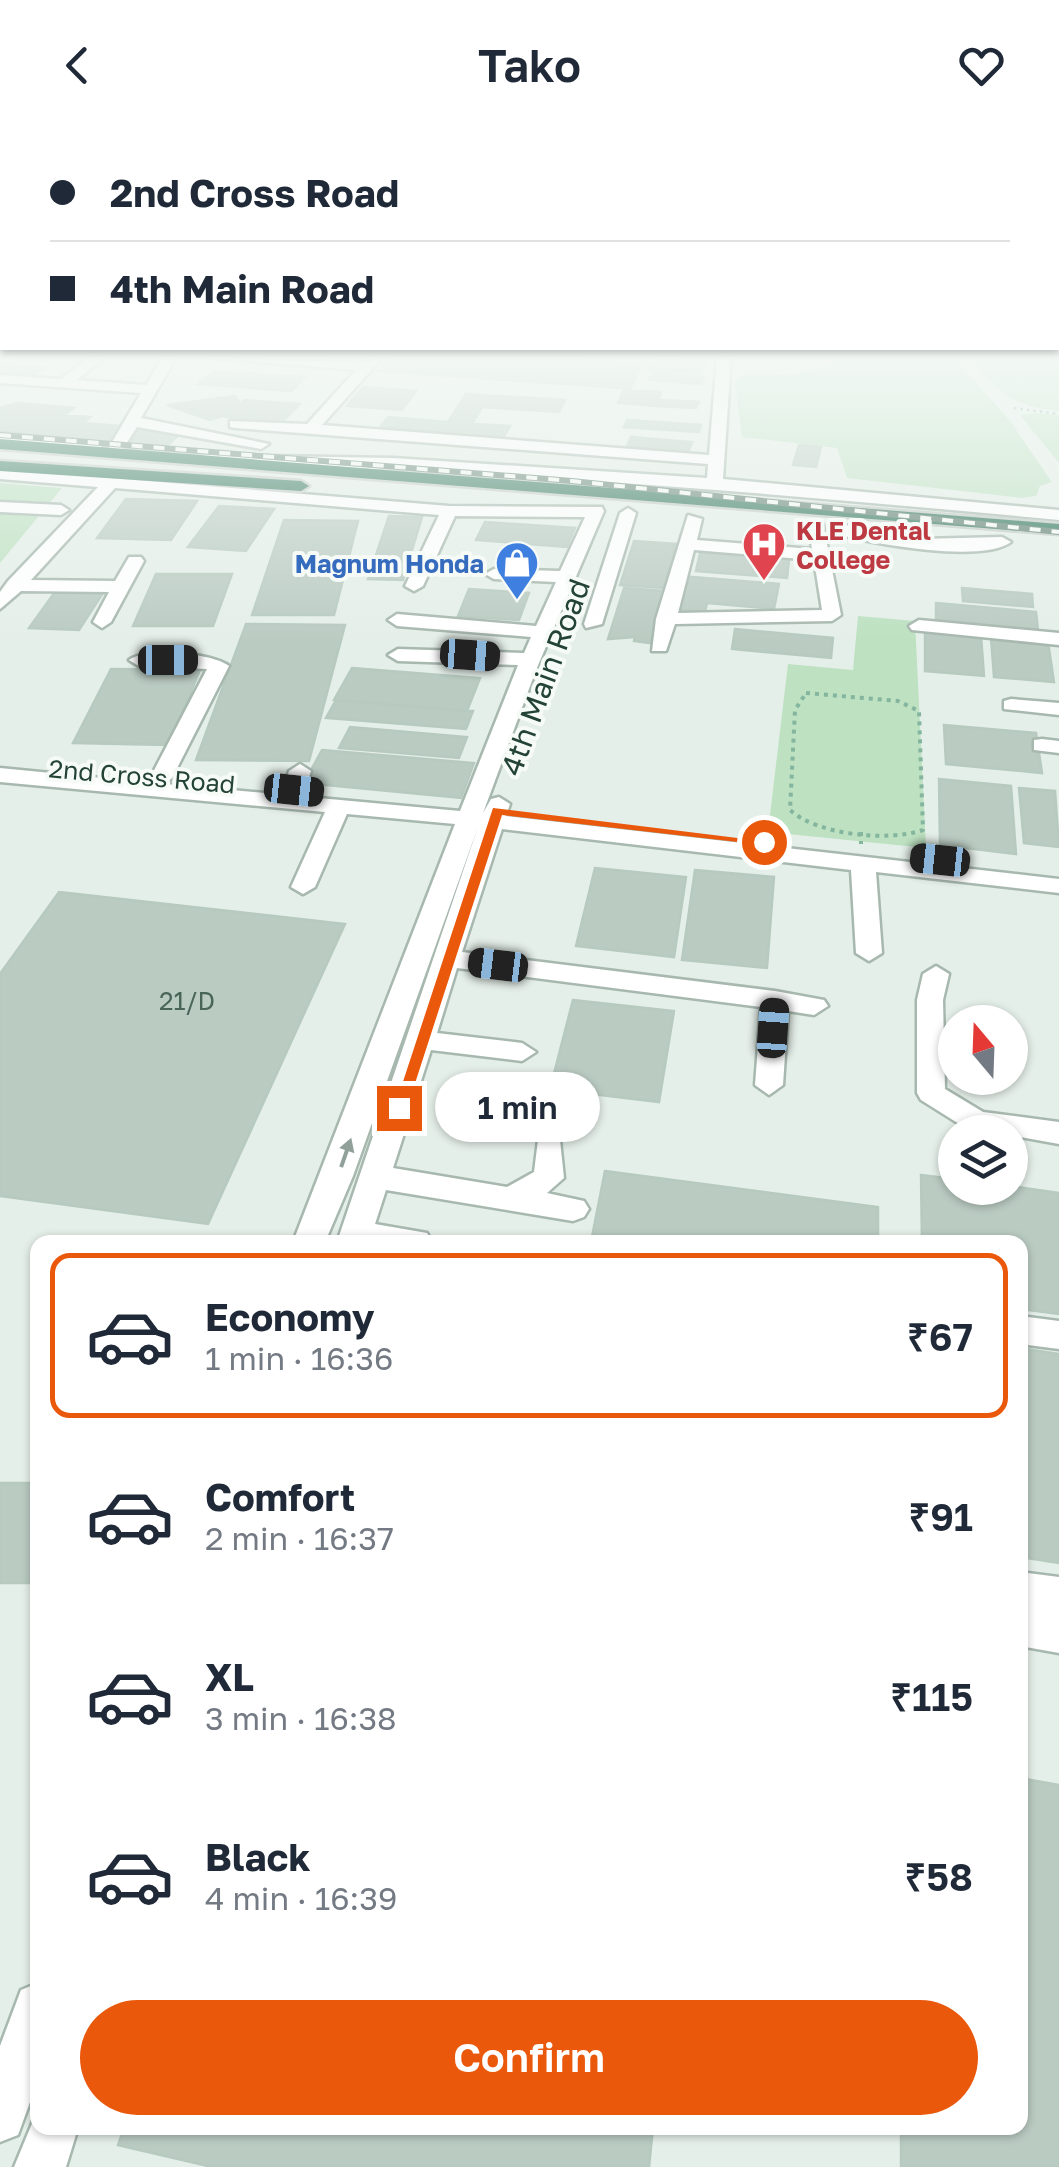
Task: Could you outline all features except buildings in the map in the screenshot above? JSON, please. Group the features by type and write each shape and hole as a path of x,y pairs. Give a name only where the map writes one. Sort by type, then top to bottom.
{"highway":[{"path":"104,453 320,472"},
{"path":"0,458 108,459 320,472 390,470 1059,529"},
{"path":"108,459 293,486"},
{"path":"0,466 839,529"},
{"path":"1002,542 1059,545"}],"street":[{"path":"65,453 108,459 212,458 390,470 714,483 1059,515"},
{"path":"108,459 112,453"},
{"path":"300,453 390,470"},
{"path":"626,453 717,460"},
{"path":"714,483 717,453"},
{"path":"0,474 449,511 549,515 612,512"},
{"path":"0,603 7,585 73,496 75,481"},
{"path":"7,585 110,484"},
{"path":"0,506 61,510"},
{"path":"414,586 449,511"},
{"path":"0,775 485,815 542,632 566,578 612,512"},
{"path":"594,624 612,512"},
{"name":"4th Main Road","path":"311,1235 338,1176 385,1038 485,815 554,633 612,512"},
{"path":"659,647 694,518"},
{"path":"665,619 832,615 817,528"},
{"path":"839,529 871,540 964,546 1002,542"},
{"path":"686,544 820,555"},
{"path":"102,622 135,561"},
{"path":"494,574 566,578"},
{"path":"7,585 120,588"},
{"path":"397,620 542,632"},
{"path":"919,626 1059,638"},
{"path":"398,655 531,659"},
{"path":"139,660 196,660 219,666 161,778"},
{"path":"1012,704 1059,709"},
{"name":"2nd Cross Road","path":"0,763 161,778 297,781 485,815 862,850 1059,873"},
{"path":"303,887 340,806"},
{"name":"4th Main Road","path":"356,1235 450,959 485,815"},
{"path":"862,850 869,953"},
{"name":"2nd Cross Road","path":"862,850 1059,886"},
{"path":"450,959 814,1006"},
{"path":"936,974 930,1000 932,1093 947,1109 972,1122 1059,1133"},
{"path":"769,1084 775,1000"},
{"path":"422,1040 522,1052"},
{"path":"511,1199 549,1178 549,1148"},
{"path":"376,1176 573,1209"},
{"path":"1028,1331 1059,1335"},
{"path":"1028,1591 1059,1596"},
{"path":"1028,1628 1059,1634"},
{"path":"0,2116 30,2029"},
{"path":"40,2167 51,2135"}],"path":[{"path":"806,693 898,701 919,711 923,830 862,850 805,824 790,810 795,710 797,700 806,693"}],"green space":[{"path":"839,453 1032,453 1052,482 1040,486 1036,496 1022,498 847,478"},
{"path":"0,483 62,488 0,563"},
{"path":"858,616 915,621 926,848 768,832 788,664 853,670"}],"railway":[{"path":"225,453 572,481 1059,532"}],"place":[{"name":"KLE Dental College","path":"764,582"},
{"name":"Magnum Honda","path":"517,601"}],"route":[{"path":"399,1108 498,810 764,842"}]}
